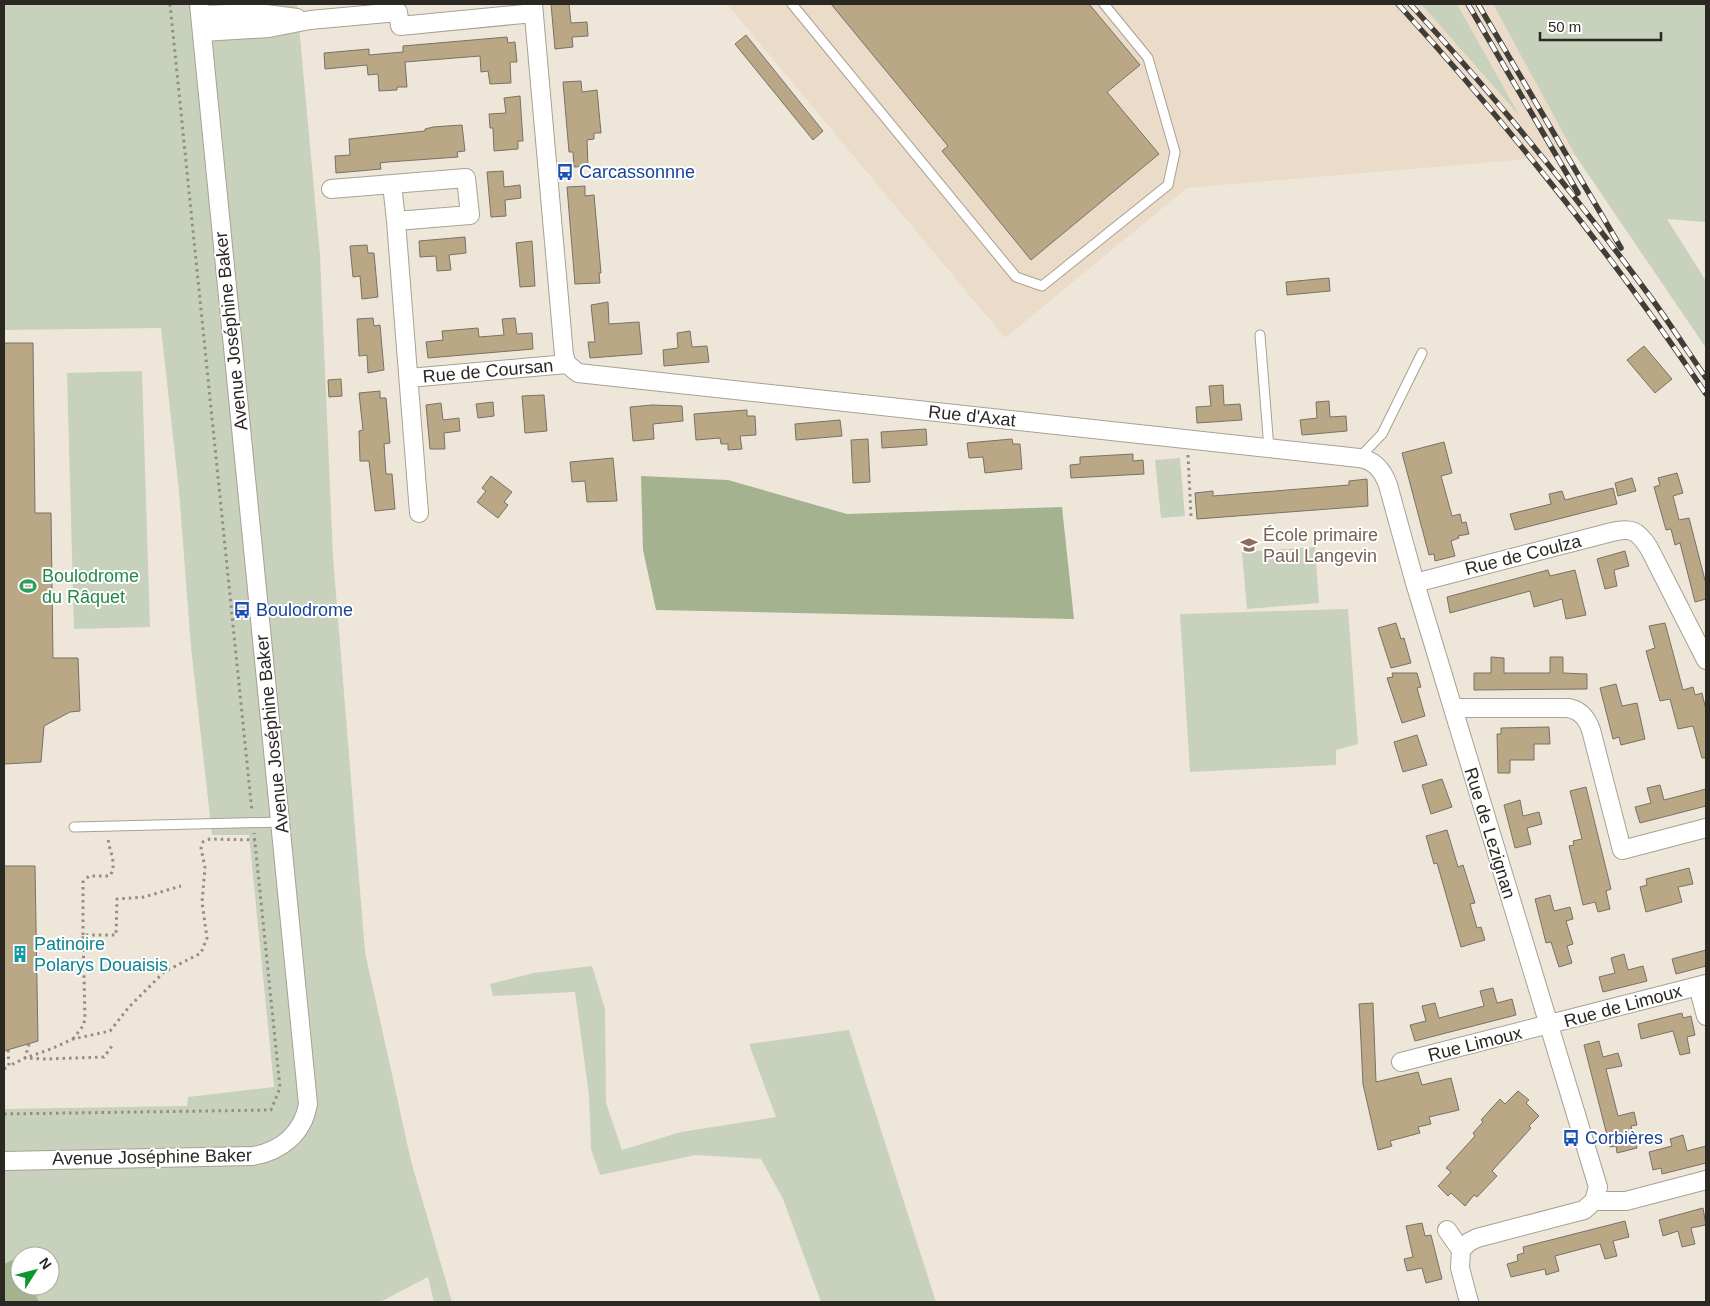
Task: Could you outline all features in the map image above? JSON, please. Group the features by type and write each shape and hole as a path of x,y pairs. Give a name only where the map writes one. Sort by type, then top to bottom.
{"street":[{"path":"200,17 269,28 310,20 398,8 400,26 534,9 563,347 567,364"},
{"name":"Avenue Joséphine Baker","path":"4,1161 253,1156 276,1149 296,1133 307,1112 309,1097 200,17"},
{"path":"331,189 466,178 470,215 396,221"},
{"path":"392,184 419,513"},
{"name":"Rue de Coursan","path":"409,378 567,364"},
{"name":"Rue d'Axat","path":"567,364 578,373 585,374 1359,458 1372,461 1377,466"},
{"name":"Rue de Lezignan","path":"1377,466 1388,485 1452,708 1597,1180 1597,1194 1594,1201"},
{"name":"Rue de Coulza","path":"1415,583 1612,532 1631,530 1641,536 1649,548 1706,660"},
{"path":"1452,708 1568,708 1580,712 1585,717 1591,730 1622,850 1706,828"},
{"name":"Rue de Limoux","path":"1549,1025 1702,985 1706,1016"},
{"name":"Rue Limoux","path":"1401,1062 1549,1025"},
{"path":"1461,1250 1477,1238 1578,1212 1590,1206 1594,1201 1617,1202 1706,1180"},
{"path":"1447,1230 1461,1250 1460,1268 1469,1302"}],"lane":[{"path":"792,4 1016,277 1042,286 1168,185 1175,152 1148,58 1104,4"},
{"path":"1260,335 1269,449"},
{"path":"1359,458 1382,434 1422,352"},
{"path":"74,826 281,822"}],"path":[{"path":"4,1114 271,1110 280,1088 170,4"},
{"path":"1187,439 1191,516"},
{"path":"73,1039 83,1026 85,1019 83,882 89,876 110,876 113,872 114,862 108,843 107,826"},
{"path":"4,1070 25,1058 73,1039 110,1031 129,1007 164,972 200,953 206,938 202,902 204,868 201,848 203,842 210,839 254,840"},
{"path":"83,936 116,935 117,899 144,897 180,886"},
{"path":"25,1058 29,1044"},
{"path":"25,1058 104,1057 112,1046"},
{"path":"8,1050 8,1066"}],"shaded area":[{"path":"727,4 1493,4 1575,155 1187,188 1005,338"}],"green space":[{"path":"4,4 297,4 320,255 333,557 365,952 411,1161 452,1302 434,1302 428,1277 380,1302 4,1302 4,1109 187,1106 188,1097 274,1087 249,835 212,835 191,647 179,491 161,328 4,330"},
{"path":"1421,4 1457,4 1519,115"},
{"path":"1493,4 1706,4 1706,222 1667,219 1706,281 1706,348 1575,155"},
{"path":"142,371 150,627 74,629 67,373"},
{"path":"1180,458 1185,516 1161,518 1155,460"},
{"path":"641,476 728,480 847,514 1062,507 1074,619 656,610 643,550"},
{"path":"1315,547 1319,603 1247,609 1242,552"},
{"path":"1348,609 1358,744 1336,750 1336,765 1190,772 1180,614"},
{"path":"592,966 605,1009 606,1103 622,1150 681,1132 776,1117 749,1044 849,1030 936,1302 821,1302 783,1199 761,1159 696,1155 600,1175 591,1149 589,1095 575,992 493,996 490,984 534,973"},
{"path":"10,1261 10,1296 36,1296 39,1302 4,1302 4,1264"}],"building":[{"path":"551,4 569,4 571,23 587,22 588,36 572,37 573,47 555,49"},
{"path":"831,4 1089,4 1140,65 1107,92 1159,154 1031,260 942,151 948,146"},
{"path":"746,35 823,131 813,140 735,44"},
{"path":"507,37 508,43 515,42 517,62 510,62 511,83 490,84 488,71 481,72 480,56 405,62 407,87 397,87 397,90 379,91 378,74 368,75 367,65 325,69 324,53 369,49 369,55 403,52 403,46"},
{"path":"581,81 582,92 597,90 601,133 594,133 594,139 587,140 588,166 574,167 573,152 569,152 563,82"},
{"path":"520,96 523,141 518,141 518,149 494,151 493,128 490,128 489,114 506,113 504,98"},
{"path":"462,125 465,151 457,152 458,157 380,163 381,169 336,173 335,156 350,155 349,139 425,131 425,129 433,127"},
{"path":"503,171 504,187 520,185 521,198 505,200 506,216 491,217 487,172"},
{"path":"585,186 585,196 594,195 601,273 599,273 600,283 575,284 567,187"},
{"path":"465,237 466,253 449,255 451,270 437,271 436,256 420,257 419,241"},
{"path":"532,241 535,286 520,287 516,243"},
{"path":"367,245 368,253 374,253 378,297 362,299 360,276 353,277 350,246"},
{"path":"1329,278 1330,291 1287,295 1286,282"},
{"path":"608,302 609,324 639,322 642,354 590,358 588,342 595,342 591,305"},
{"path":"373,318 374,326 380,325 384,370 368,373 367,355 359,356 357,319"},
{"path":"515,318 517,334 532,333 533,349 428,358 426,342 443,340 442,331 478,328 479,337 504,335 502,319"},
{"path":"690,331 692,347 707,346 709,362 664,366 663,350 678,348 677,333"},
{"name":"Boulodrome du Râquet","path":"4,343 33,343 35,513 51,513 53,658 78,658 80,711 70,712 44,726 41,762 4,764"},
{"path":"1644,346 1672,379 1655,393 1627,360"},
{"path":"341,379 342,396 329,397 328,380"},
{"path":"1223,385 1224,405 1240,404 1242,420 1197,423 1196,407 1211,406 1209,386"},
{"path":"380,391 380,398 386,398 390,443 384,444 386,474 392,474 395,509 375,511 369,461 360,461 359,431 363,430 359,393"},
{"path":"544,395 547,431 525,433 522,396"},
{"path":"1329,401 1330,417 1346,416 1347,431 1302,435 1300,420 1317,418 1316,402"},
{"path":"493,402 494,416 478,418 476,404"},
{"path":"441,403 443,420 459,418 460,431 444,433 445,449 430,449 426,405"},
{"path":"652,405 682,406 683,421 653,424 654,439 633,441 630,407"},
{"path":"747,410 747,416 755,416 756,435 740,436 742,449 728,450 728,444 721,444 720,438 696,440 694,414"},
{"path":"840,420 842,436 796,440 795,424"},
{"path":"926,429 927,445 882,448 881,432"},
{"path":"868,439 870,482 853,483 851,440"},
{"path":"1012,439 1013,444 1020,444 1022,469 985,473 983,457 969,458 967,443"},
{"path":"1444,442 1452,473 1441,476 1452,516 1460,514 1462,523 1466,522 1469,534 1458,536 1459,538 1451,541 1455,556 1435,561 1434,554 1429,555 1402,453"},
{"path":"1133,454 1133,461 1143,460 1144,474 1071,478 1070,465 1080,464 1080,457"},
{"path":"613,458 617,501 587,502 585,481 572,482 570,462"},
{"path":"1677,473 1683,493 1673,496 1679,520 1689,518 1706,584 1706,599 1695,602 1680,543 1675,545 1671,529 1666,530 1654,487 1660,485 1658,478"},
{"path":"491,476 512,492 504,502 508,505 498,518 477,502 486,491 482,488"},
{"path":"1632,478 1636,491 1618,496 1615,483"},
{"path":"1367,479 1368,506 1197,519 1195,493 1213,491 1213,496 1349,485 1349,481"},
{"path":"1613,488 1617,504 1515,530 1510,514 1551,504 1549,494 1562,491 1565,500"},
{"path":"1625,551 1629,566 1614,570 1617,586 1605,589 1597,559"},
{"path":"1548,570 1550,576 1575,570 1586,615 1566,619 1562,599 1534,607 1530,591 1450,613 1447,597"},
{"path":"1396,623 1401,639 1404,638 1411,663 1391,668 1378,628"},
{"path":"1665,623 1683,690 1693,687 1695,695 1702,693 1706,710 1706,758 1702,758 1693,726 1678,729 1670,699 1660,701 1646,651 1655,648 1649,626"},
{"path":"1491,657 1504,658 1504,673 1550,673 1550,657 1563,657 1563,673 1587,674 1587,689 1474,690 1474,673 1491,673"},
{"path":"1392,673 1417,673 1421,687 1417,688 1425,716 1402,723 1387,678 1393,677"},
{"path":"1616,684 1622,706 1637,703 1645,739 1621,745 1619,737 1613,739 1600,688"},
{"path":"1549,727 1550,744 1534,744 1534,760 1510,760 1510,773 1498,773 1497,734 1501,734 1501,728"},
{"path":"1417,735 1427,765 1403,772 1394,742"},
{"path":"1442,779 1452,807 1431,814 1422,785"},
{"path":"1660,785 1664,800 1706,789 1706,806 1640,823 1635,807 1651,803 1647,788"},
{"path":"1586,787 1611,889 1606,891 1610,909 1598,912 1595,902 1583,905 1569,846 1574,845 1573,841 1582,839 1570,791"},
{"path":"1520,800 1523,816 1539,812 1542,824 1527,828 1531,844 1515,848 1504,805"},
{"path":"1447,830 1458,867 1463,865 1475,903 1470,904 1477,928 1481,927 1485,940 1461,947 1437,863 1434,864 1426,836"},
{"name":"Patinoire Polarys Douaisis","path":"4,866 35,866 38,1041 4,1051"},
{"path":"1689,868 1693,884 1678,887 1682,902 1646,912 1640,887 1647,885 1646,879"},
{"path":"1550,895 1554,911 1570,907 1573,919 1566,921 1573,944 1567,946 1572,963 1559,967 1551,942 1546,943 1535,899"},
{"path":"1706,950 1706,966 1676,974 1672,959"},
{"path":"1624,954 1628,970 1643,966 1647,981 1603,992 1599,977 1615,973 1611,958"},
{"path":"1493,988 1497,1003 1512,999 1516,1015 1415,1041 1410,1025 1426,1021 1422,1006 1435,1003 1439,1018 1484,1006 1480,991"},
{"path":"1373,1003 1376,1082 1418,1072 1422,1085 1451,1078 1459,1110 1429,1117 1431,1124 1418,1127 1420,1133 1390,1141 1392,1146 1378,1150 1363,1084 1359,1004"},
{"path":"1682,1013 1683,1018 1691,1016 1695,1035 1687,1037 1690,1053 1680,1055 1673,1031 1641,1039 1638,1024"},
{"path":"1599,1041 1603,1057 1618,1053 1622,1066 1606,1069 1618,1116 1634,1112 1637,1125 1631,1126 1637,1148 1617,1153 1616,1146 1610,1147 1584,1045"},
{"path":"1518,1091 1529,1100 1526,1103 1539,1116 1529,1126 1531,1128 1492,1171 1497,1176 1477,1197 1474,1195 1465,1206 1451,1193 1448,1196 1438,1186 1451,1172 1446,1168 1475,1136 1473,1133 1483,1122 1481,1120 1500,1099 1505,1104"},
{"path":"1683,1135 1687,1151 1706,1146 1706,1163 1662,1174 1661,1168 1653,1170 1649,1152 1672,1146 1670,1139"},
{"path":"1703,1208 1706,1225 1691,1228 1695,1244 1682,1247 1678,1231 1663,1236 1659,1220"},
{"path":"1625,1221 1629,1237 1613,1241 1617,1256 1605,1259 1600,1244 1555,1256 1559,1271 1546,1275 1545,1269 1511,1277 1507,1264 1518,1261 1517,1255 1524,1253 1523,1247"},
{"path":"1422,1223 1425,1236 1431,1235 1442,1279 1426,1283 1422,1268 1407,1271 1404,1259 1413,1257 1406,1226"}],"railway":[{"path":"1398,4 1440,50 1559,193 1634,292 1706,394"},
{"path":"1410,4 1472,73 1561,180 1654,302 1706,378"},
{"path":"1468,4 1578,193"},
{"path":"1478,4 1621,248"}],"place":[{"name":"Carcassonnne","path":"565,172"},
{"name":"École primaire Paul Langevin","path":"1249,545"},
{"name":"Boulodrome du Râquet","path":"28,586"},
{"name":"Boulodrome","path":"242,610"},
{"name":"Patinoire Polarys Douaisis","path":"20,954"},
{"name":"Corbières","path":"1571,1138"}]}
